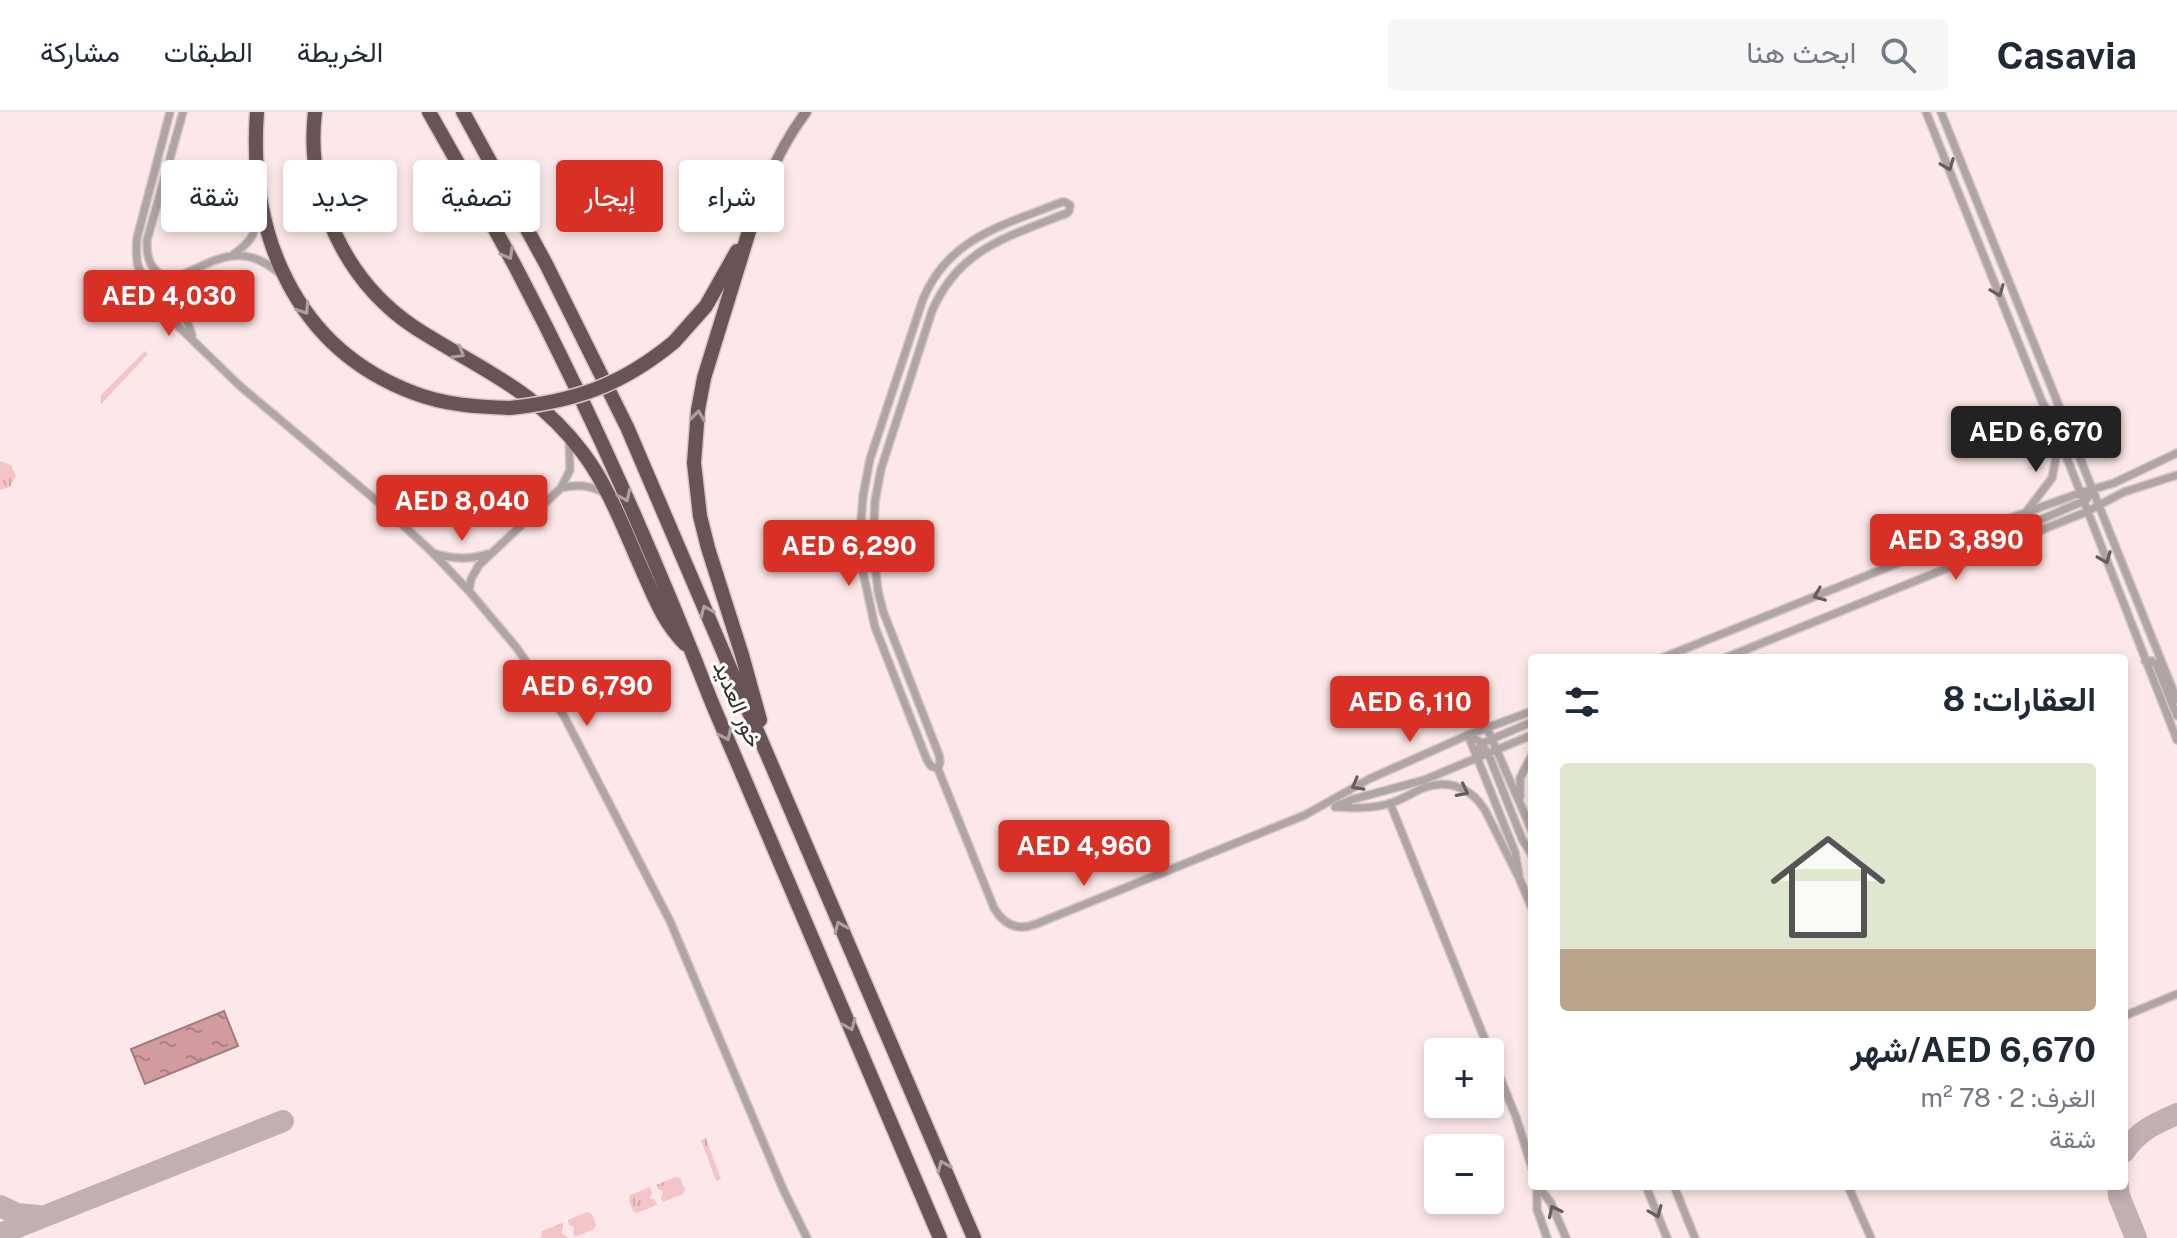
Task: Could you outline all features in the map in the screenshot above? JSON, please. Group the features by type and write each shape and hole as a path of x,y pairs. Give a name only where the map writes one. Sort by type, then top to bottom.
{"highway":[{"path":"255,160 257,112"},
{"path":"315,112 314,162 325,209 344,252 374,292 393,311 414,327 524,393 569,434 594,468 666,622 692,651"},
{"name":"خور العديد","path":"429,112 515,266 615,473 940,1238"},
{"name":"خور العديد","path":"463,112 546,264 627,427 974,1238"},
{"path":"267,230 287,281 315,324 334,345 359,364 415,394 444,402 510,408 555,402 617,381 641,368 674,342 706,306 746,232"},
{"path":"749,232 704,378 694,463 700,516 708,548 755,700 770,764"}],"main road":[{"path":"776,160 806,112"}],"street":[{"path":"154,291 142,279 138,268 137,238 170,112"},
{"path":"183,112 147,240 148,260 152,269 184,286 186,319 195,340"},
{"path":"1926,112 2060,440 2177,740"},
{"path":"1941,112 2177,700"},
{"path":"938,769 927,760 870,609 860,534 865,477 923,299 937,272 961,247 982,234 1065,202 1070,208 1067,213 987,246 964,263 945,285 932,311 877,485 873,548 880,601 939,755 938,769 994,908 1003,920 1022,927 1036,924 1305,815 1360,783 1468,735 1528,713"},
{"path":"233,255 250,242 253,232"},
{"path":"198,268 181,310 172,314 161,311 153,297 158,284 210,261 233,255 254,258 273,268 287,281"},
{"path":"172,314 179,327 240,386 378,502 432,552 516,647 564,716 682,947 783,1189 807,1238"},
{"path":"469,591 475,570 561,488 570,470 569,434"},
{"path":"2025,513 2052,478 2060,440"},
{"path":"1672,654 2025,513 2114,483 2177,453"},
{"path":"1735,654 2086,512 2124,492 2177,475"},
{"path":"561,488 588,486 607,494"},
{"path":"1989,552 2005,535 2083,502 2091,495 2093,488"},
{"path":"432,552 468,559 493,552"},
{"path":"2145,661 2156,664 2177,716"},
{"path":"1477,757 1482,744 1528,724"},
{"path":"1487,728 1528,821"},
{"path":"1468,735 1482,744 1488,753 1528,849"},
{"path":"1468,735 1515,852 1519,878"},
{"path":"1305,815 1424,780 1528,737"},
{"path":"1521,803 1520,778 1528,763"},
{"path":"1335,807 1363,808 1390,803 1431,785 1449,784 1466,790 1485,810 1528,899"},
{"path":"1390,803 1504,1086 1528,1156"},
{"path":"2128,1014 2177,994"},
{"path":"1538,1190 1537,1209 1547,1238"},
{"path":"1541,1190 1551,1203 1566,1238"},
{"path":"1648,1190 1667,1238"},
{"path":"1676,1190 1695,1238"},
{"path":"1850,1190 1871,1238"}],"green space":[{"path":"145,351 148,354 101,404 101,395"},
{"path":"0,461 11,465 16,476 10,487 0,490"},
{"path":"706,1138 721,1179 716,1181 701,1140"},
{"path":"680,1178 685,1190 683,1194 663,1202 663,1192 656,1185"},
{"path":"650,1187 650,1198 657,1205 637,1213 633,1211 630,1195"},
{"path":"587,1212 592,1214 596,1225 594,1229 575,1237 574,1227 569,1225 568,1220"},
{"path":"562,1223 562,1233 568,1238 541,1238 542,1231"}],"water":[{"path":"224,1011 238,1046 145,1084 131,1049"}],"taxiway":[{"path":"2128,1147 2147,1129 2177,1114"},
{"path":"0,1234 283,1121"},
{"path":"2118,1190 2136,1238"},
{"path":"0,1206 17,1214 39,1216"}]}
